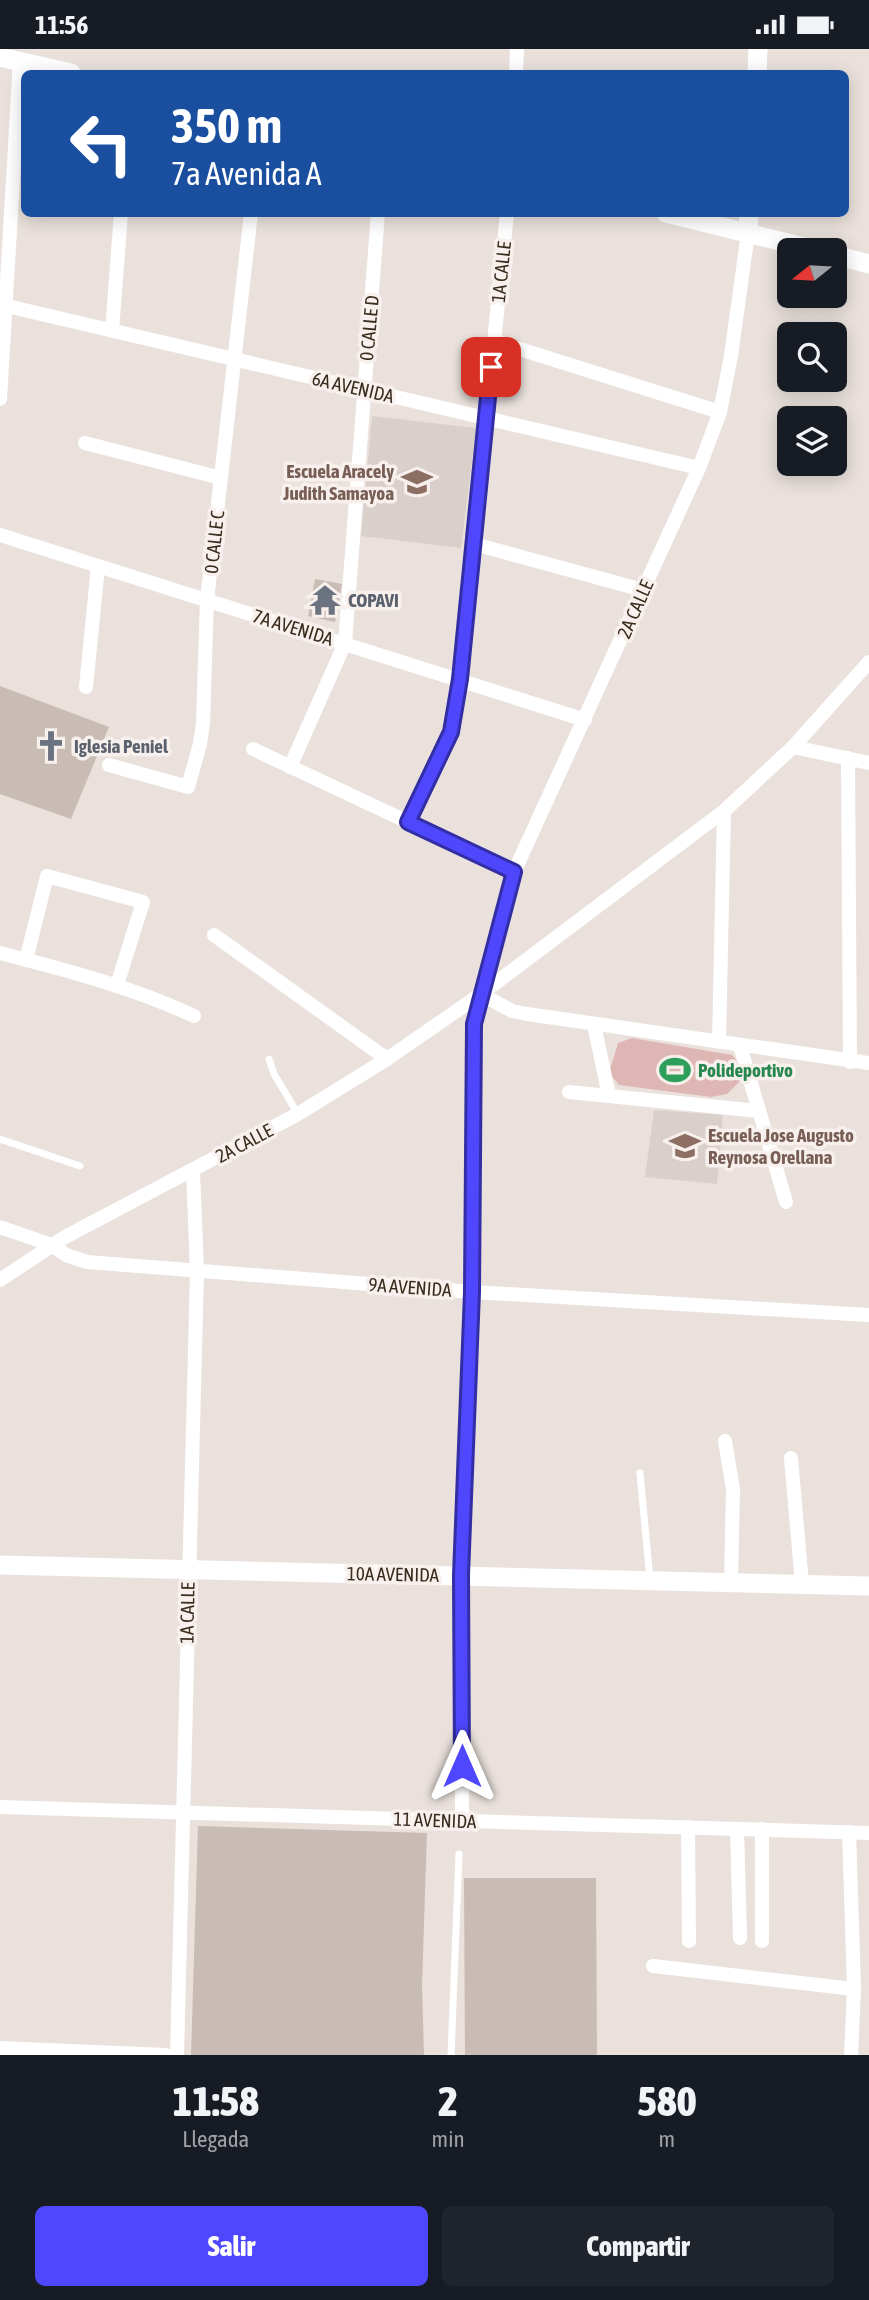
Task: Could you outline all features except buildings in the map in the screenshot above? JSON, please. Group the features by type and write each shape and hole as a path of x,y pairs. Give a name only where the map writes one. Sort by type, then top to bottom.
{"main road":[{"path":"757,70 758,49"},
{"path":"0,57 58,70"},
{"path":"699,217 748,223 786,238"},
{"path":"847,258 869,264"},
{"name":"10A AVENIDA","path":"0,1566 869,1586"}],"street":[{"path":"516,70 517,49"},
{"path":"0,399 20,61"},
{"path":"112,331 121,217"},
{"name":"0 CALLE C","path":"109,765 188,787 200,744 207,600 251,217"},
{"name":"0 CALLE D","path":"290,767 345,643 378,217"},
{"name":"1A CALLE","path":"408,822 451,732 460,679 507,217"},
{"name":"2A CALLE","path":"462,1821 461,1575 472,1292 474,1024 514,872 699,468 720,412 731,356 748,223"},
{"name":"6A AVENIDA","path":"7,306 699,468"},
{"path":"494,341 720,412"},
{"path":"85,443 221,478"},
{"name":"7A AVENIDA","path":"0,535 585,720"},
{"path":"474,544 643,590"},
{"path":"86,688 99,566"},
{"path":"869,662 793,747 724,811 481,994 512,1011 869,1063"},
{"path":"793,747 869,763"},
{"path":"253,749 514,872"},
{"path":"848,758 850,1062"},
{"path":"719,1042 724,811"},
{"path":"26,960 47,876 143,902 117,985"},
{"path":"214,935 387,1059"},
{"path":"0,953 117,985 194,1016"},
{"name":"2A CALLE","path":"0,1280 52,1245 298,1114 387,1059 481,994"},
{"path":"594,1024 609,1096"},
{"path":"740,1046 786,1202"},
{"path":"569,1092 759,1111"},
{"name":"1A CALLE","path":"177,2055 197,1271 193,1171"},
{"name":"9A AVENIDA","path":"0,1227 52,1245 66,1255 87,1262 472,1292 869,1315"},
{"path":"725,1441 733,1489 732,1583"},
{"path":"791,1458 803,1584"},
{"name":"11 AVENIDA","path":"0,1807 869,1833"},
{"path":"688,1827 689,1941"},
{"path":"737,1829 740,1938"},
{"path":"762,1829 762,1941"},
{"path":"849,1832 854,1989 851,2055"},
{"path":"853,1965 869,1966"},
{"path":"653,1966 854,1989"},
{"path":"0,2047 166,2055"}],"lane":[{"path":"269,1059 274,1074 298,1114"},
{"path":"0,1139 80,1166"},
{"path":"640,1473 650,1580"},
{"path":"451,2055 459,1854"}],"shaded area":[{"name":"Escuela Aracely Judith Samayoa","path":"372,416 476,428 461,548 361,536"},
{"name":"Polideportivo","path":"632,1038 732,1055 741,1066 740,1081 727,1094 711,1097 619,1085 609,1073 618,1043"},
{"name":"Escuela Jose Augusto Reynosa Orellana","path":"654,1110 723,1115 717,1184 645,1177"}],"place":[{"name":"Escuela Aracely Judith Samayoa","path":"417,482"},
{"name":"COPAVI","path":"325,600"},
{"name":"Iglesia Peniel","path":"51,746"},
{"name":"Polideportivo","path":"675,1070"},
{"name":"Escuela Jose Augusto Reynosa Orellana","path":"685,1146"}],"route":[{"path":"462,1766 461,1575 472,1292 474,1024 514,872 408,822 451,732 460,679 491,367"}]}
